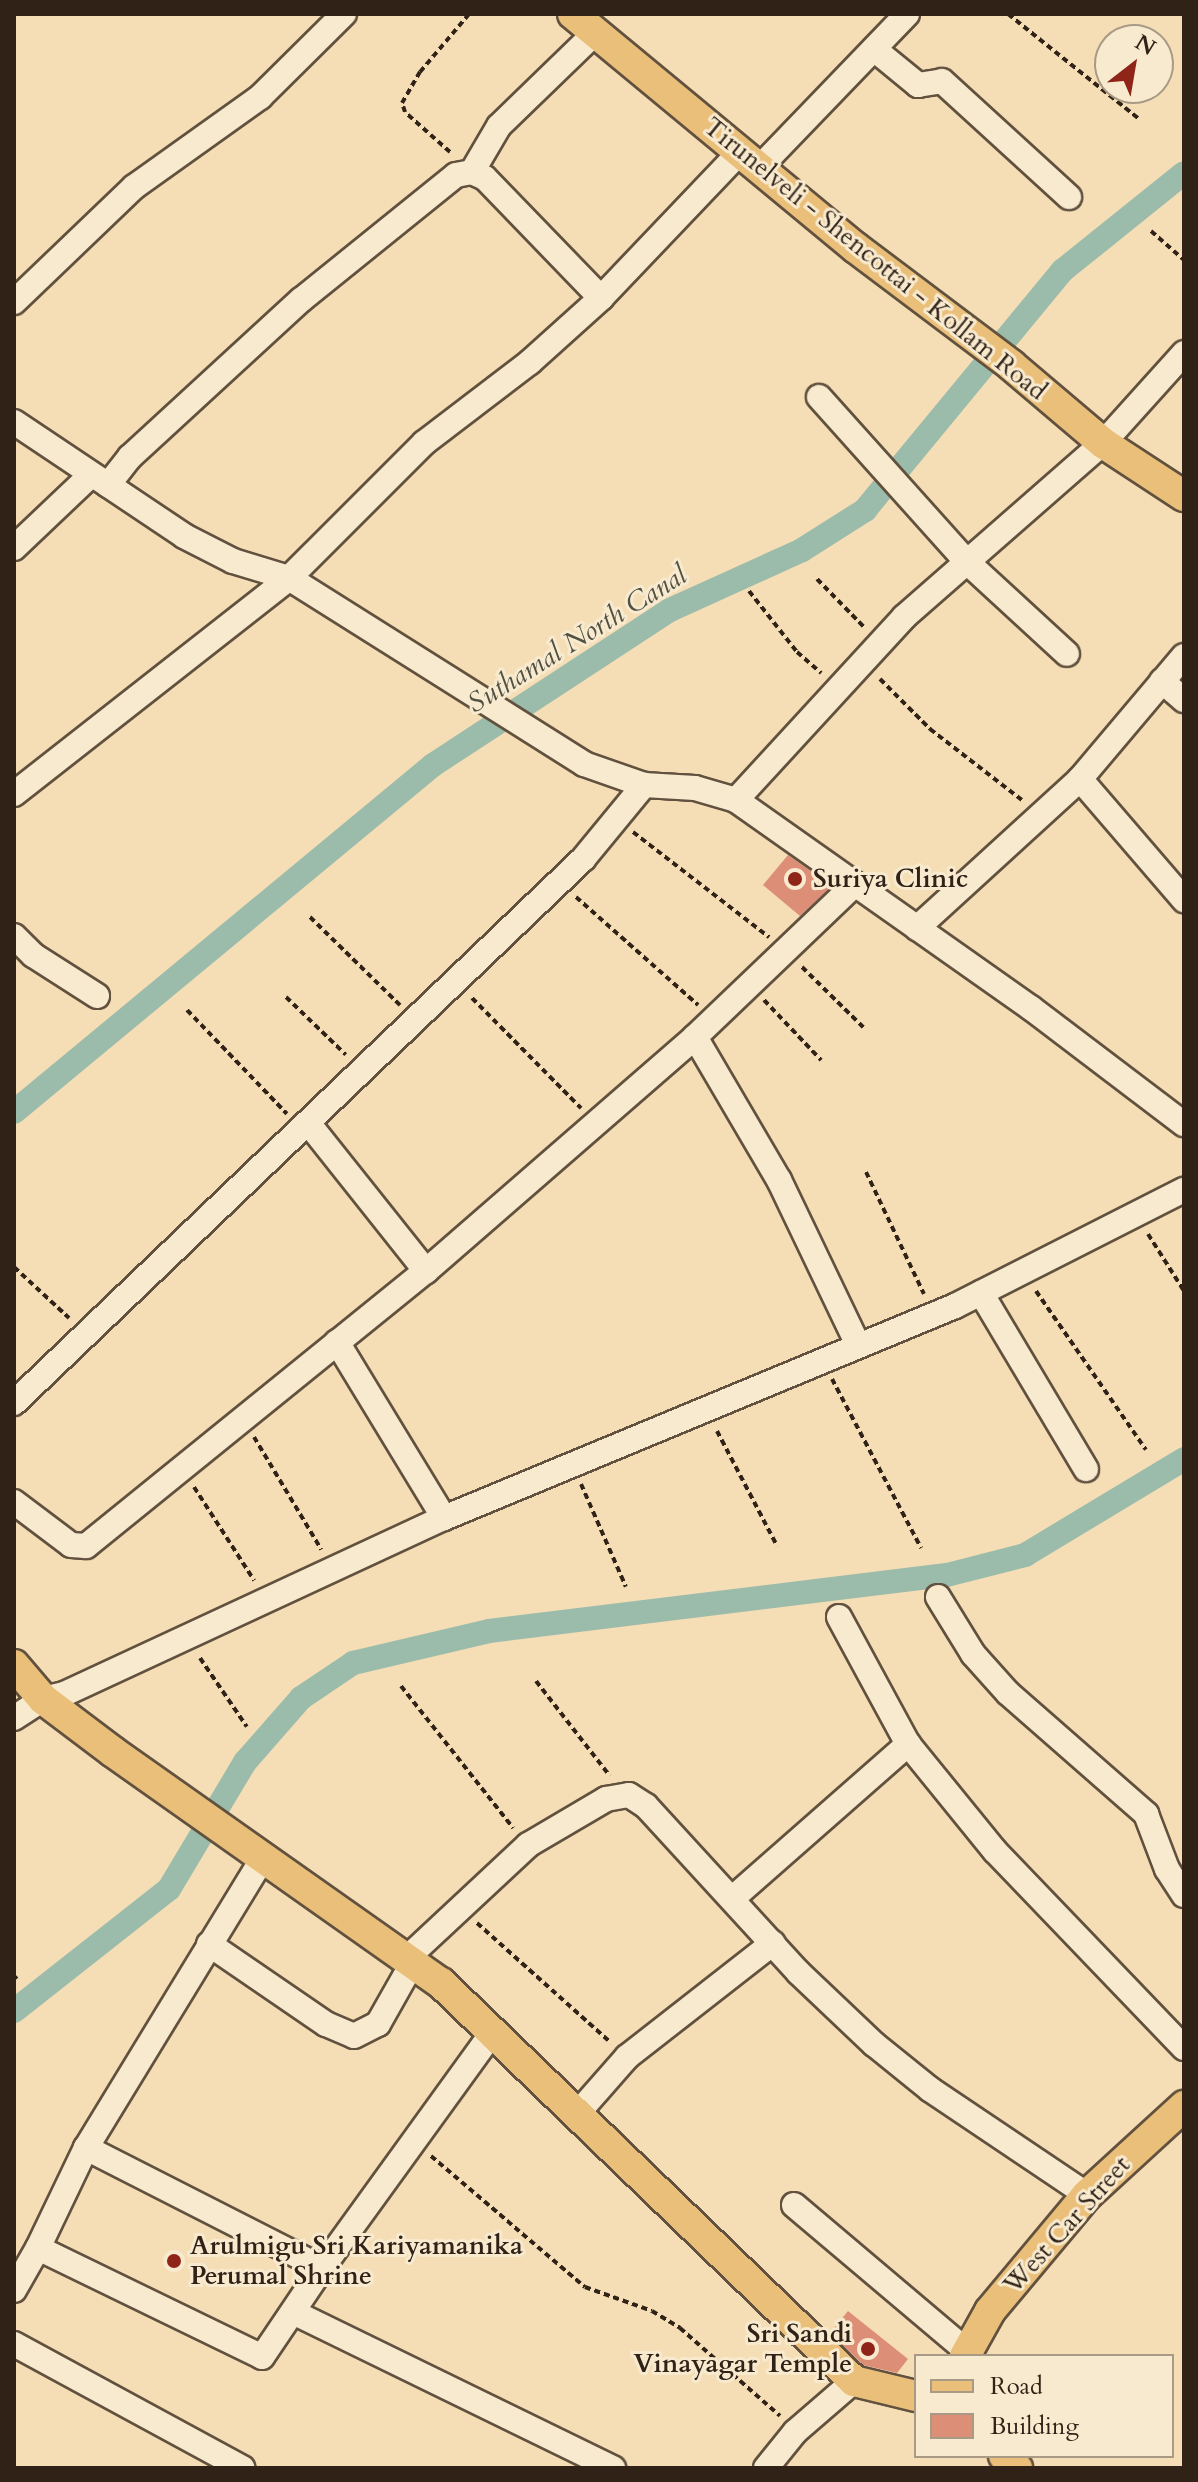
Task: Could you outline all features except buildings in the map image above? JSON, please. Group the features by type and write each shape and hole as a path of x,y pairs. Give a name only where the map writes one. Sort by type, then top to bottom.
{"main road":[{"name":"Tirunelveli - Shencottai - Kollam Road","path":"585,22 958,328 1011,365 1103,443 1184,496"},
{"path":"14,1665 43,1699 441,1983 854,2381 914,2396"},
{"name":"West Car Street","path":"966,2354 990,2311 1087,2195 1184,2106"}],"street":[{"path":"14,302 134,187 260,97 344,14"},
{"path":"14,794 289,578 424,443 530,362 874,49 907,14"},
{"path":"14,548 130,457 301,300 445,181 472,172 499,126 585,22"},
{"path":"874,49 918,85 942,81 1069,197"},
{"path":"472,172 497,188 601,298"},
{"path":"736,800 880,643 966,561 1103,443 1184,353"},
{"path":"819,397 966,561 1067,654"},
{"path":"14,422 99,480 233,561 289,578 584,764 644,785 695,788 736,800 1184,1124"},
{"path":"917,928 1080,779 1184,656"},
{"path":"1162,681 1184,700"},
{"path":"1080,779 1184,900"},
{"path":"14,1403 559,882 644,785"},
{"path":"14,1502 71,1545 86,1546 426,1271 695,1037 853,886"},
{"path":"14,936 33,955 97,996"},
{"path":"695,1037 779,1180 858,1345"},
{"path":"306,1127 426,1271"},
{"path":"14,1718 43,1699 444,1518 981,1293 1184,1190"},
{"path":"981,1293 1025,1374 1086,1469"},
{"path":"337,1342 444,1518"},
{"path":"938,1597 973,1654 1008,1693 1146,1814 1167,1869 1184,1895"},
{"path":"839,1617 908,1744 995,1851 1184,2048"},
{"path":"734,1897 908,1744"},
{"path":"209,1944 326,2024 354,2036 378,2024 410,1961 528,1845 606,1799 629,1795 734,1897 773,1943 874,2044 931,2090 1087,2195"},
{"path":"14,2290 38,2248 86,2148 264,1856"},
{"path":"577,2114 627,2057 773,1943"},
{"path":"38,2248 262,2357 295,2313 322,2268 492,2033"},
{"path":"86,2148 322,2268"},
{"path":"794,2205 966,2354"},
{"path":"295,2313 613,2468"},
{"path":"14,2344 242,2468"},
{"path":"766,2468 795,2432 854,2381"}],"path":[{"path":"469,14 420,72 402,103 405,112 472,172"},
{"path":"1008,14 1139,119"},
{"path":"1151,231 1184,260"},
{"path":"817,579 880,643"},
{"path":"749,591 797,652 837,688"},
{"path":"862,662 930,729 979,762 1041,817"},
{"path":"615,819 784,950 863,1027"},
{"path":"559,882 713,1019"},
{"path":"310,917 415,1021"},
{"path":"457,982 595,1122"},
{"path":"749,984 821,1060"},
{"path":"286,997 362,1070"},
{"path":"187,1010 306,1127"},
{"path":"866,1172 933,1314"},
{"path":"1136,1215 1184,1291"},
{"path":"14,1267 85,1334"},
{"path":"1023,1272 1146,1450"},
{"path":"821,1359 921,1548"},
{"path":"705,1407 777,1546"},
{"path":"243,1422 295,1497 332,1569"},
{"path":"572,1463 626,1587"},
{"path":"182,1468 267,1599"},
{"path":"185,1636 247,1727"},
{"path":"536,1681 629,1795"},
{"path":"401,1686 528,1845"},
{"path":"461,1908 627,2057"},
{"path":"413,2140 551,2262 585,2287 652,2311 680,2328 795,2432"}],"waterway":[{"name":"Suthamal North Canal","path":"14,1112 433,765 670,610 802,550 865,510 1062,271 1184,173"},
{"path":"14,2011 169,1889 245,1762 301,1698 353,1663 489,1631 947,1575 1025,1555 1184,1459"}],"place":[{"name":"Suriya Clinic","path":"795,879"},
{"name":"Arulmigu Sri Kariyamanika Perumal Shrine","path":"174,2261"},
{"name":"Sri Sandi Vinayagar Temple","path":"868,2349"}]}
